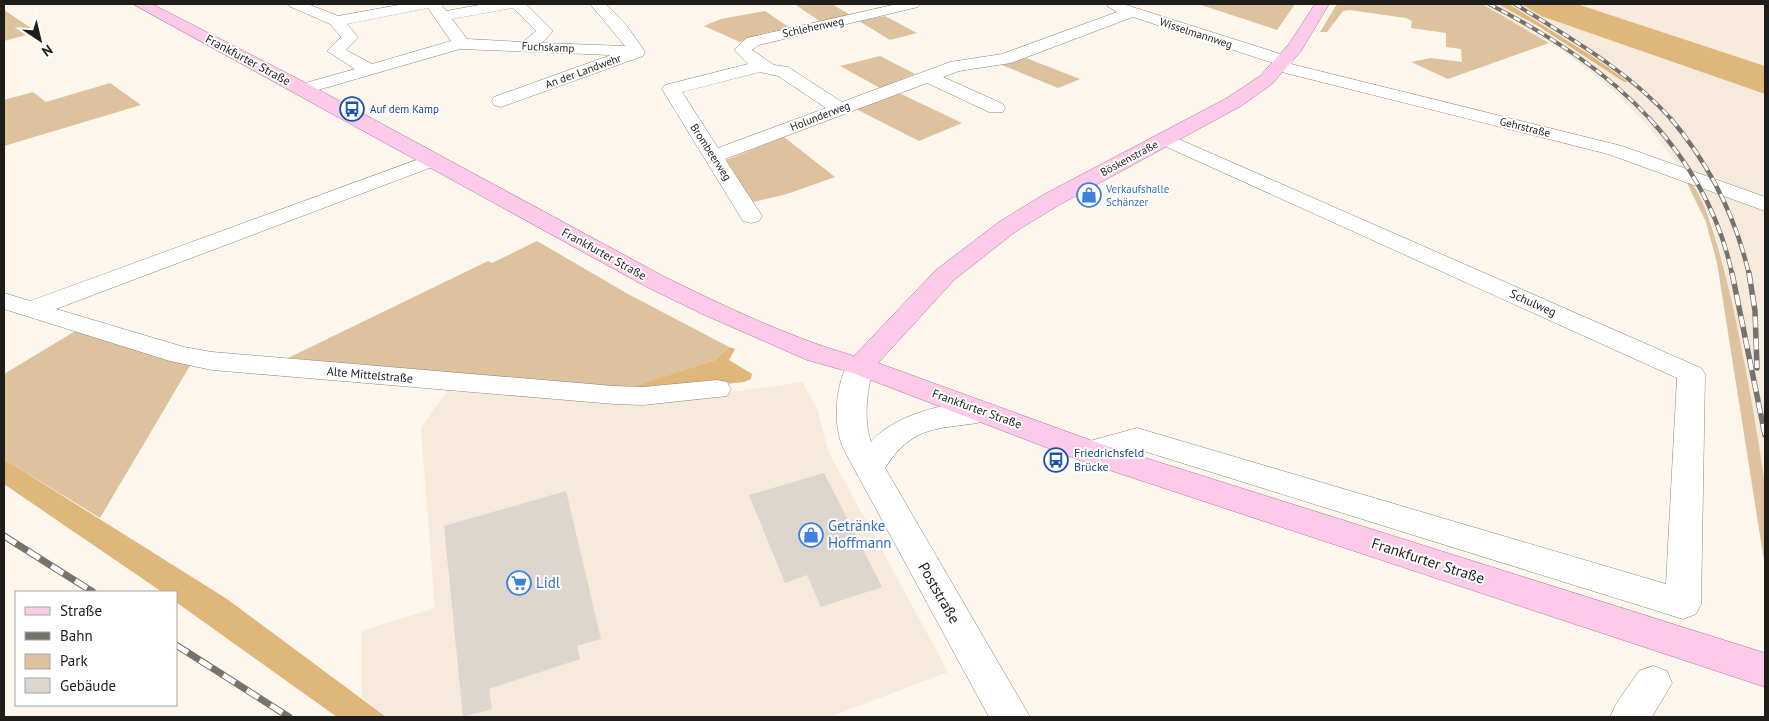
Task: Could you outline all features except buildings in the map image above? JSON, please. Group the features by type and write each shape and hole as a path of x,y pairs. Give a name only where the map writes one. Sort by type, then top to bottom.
{"main road":[{"name":"Frankfurter Straße","path":"141,4 304,89 654,281 709,308 817,354 860,366 1090,452 1765,670"},
{"name":"Böskenstraße","path":"860,366 945,275 1007,227 1051,200 1234,102 1266,80 1282,63 1322,4"}],"street":[{"path":"296,4 336,21 350,37 335,50 370,70"},
{"path":"336,21 370,9 427,4"},
{"path":"438,10 509,4"},
{"path":"518,4 545,31 528,46"},
{"name":"An der Landwehr","path":"500,101 637,52 621,29 598,4"},
{"name":"Schlehenweg","path":"839,108 782,71 770,70 762,66 742,50 753,41 912,4"},
{"name":"Wisselmannweg","path":"1108,4 1282,63"},
{"path":"304,89 459,44 459,38 438,10"},
{"name":"Holunderweg","path":"715,156 926,76 956,66 1005,59 1131,12"},
{"name":"Fuchskamp","path":"459,44 637,52"},
{"name":"Gehrstraße","path":"1282,63 1614,150 1765,204"},
{"name":"Brombeerweg","path":"751,216 715,156 670,90 762,66"},
{"path":"926,76 996,108"},
{"name":"Schulweg","path":"1090,452 1137,438 1683,604 1691,374 1165,139"},
{"path":"31,309 433,160"},
{"name":"Alte Mittelstraße","path":"4,301 180,355 212,361 614,395 643,396 717,388"},
{"name":"Poststraße","path":"860,366 855,381 855,439 869,468 1010,717"},
{"path":"869,468 895,435 916,424 946,416 985,412"},
{"path":"1630,717 1653,683"}],"shaded area":[{"path":"1482,4 1498,4 1509,9 1624,82 1592,56 1509,4 1521,4 1541,16 1765,94 1765,200 1724,185 1726,191 1765,206 1765,486 1725,270 1713,226 1697,187 1684,177 1672,157 1647,125 1619,96 1554,45"},
{"path":"1498,4 1509,4 1592,56 1628,82 1624,82 1538,26"},
{"path":"1521,4 1577,4 1765,66 1765,94 1541,16"},
{"path":"1577,4 1765,4 1765,66"},
{"path":"729,347 735,349 729,360 752,374 751,379 744,382 667,390 633,387 715,360"},
{"path":"802,382 817,408 828,451 948,672 829,717 386,717 362,697 361,631 435,608 421,428 450,387 651,404"},
{"path":"4,459 227,599 386,717 337,717 178,603 178,591 161,591 4,484"}],"green space":[{"path":"832,4 850,15 821,22 796,5"},
{"path":"1198,4 1295,4 1277,30"},
{"path":"1337,4 1482,4 1549,43 1448,79 1411,62 1431,58 1462,62 1461,49 1446,47 1446,33 1411,28 1412,21 1406,18 1349,10 1343,11 1327,32 1320,32"},
{"path":"4,10 37,32 4,41"},
{"path":"765,11 790,28 760,34 740,42 704,26 721,19"},
{"path":"885,16 917,33 890,40 859,21"},
{"path":"880,56 915,74 880,88 840,66"},
{"path":"1026,58 1080,79 1058,88 1002,65"},
{"path":"110,83 141,105 4,146 4,100 33,92 46,102"},
{"path":"899,93 962,123 919,141 856,109"},
{"path":"784,137 835,177 787,194 754,202 749,199 726,160"},
{"path":"1684,177 1697,192 1711,223 1746,370 1766,494 1765,567 1717,263 1706,222"},
{"path":"537,241 628,294 729,347 715,360 635,387 649,391 288,358 488,261 492,263"},
{"path":"77,330 191,364 100,518 4,459 4,374"}],"railway":[{"path":"1489,4 1533,28 1595,69 1615,85 1650,119"},
{"path":"1515,4 1598,56 1637,86 1672,120"},
{"path":"1650,119 1665,136 1702,191 1720,232 1732,274"},
{"path":"1671,119 1698,154 1719,192 1736,231 1749,274"},
{"path":"1732,273 1765,435"},
{"path":"1749,273 1755,311 1757,368"},
{"path":"4,536 91,591"},
{"path":"178,646 289,717"}],"place":[{"name":"Auf dem Kamp","path":"352,109"},
{"name":"Verkaufshalle Schänzer","path":"1089,195"},
{"name":"Friedrichsfeld Brücke","path":"1056,460"},
{"name":"Getränke Hoffmann","path":"811,535"},
{"name":"Lidl","path":"519,583"}]}
